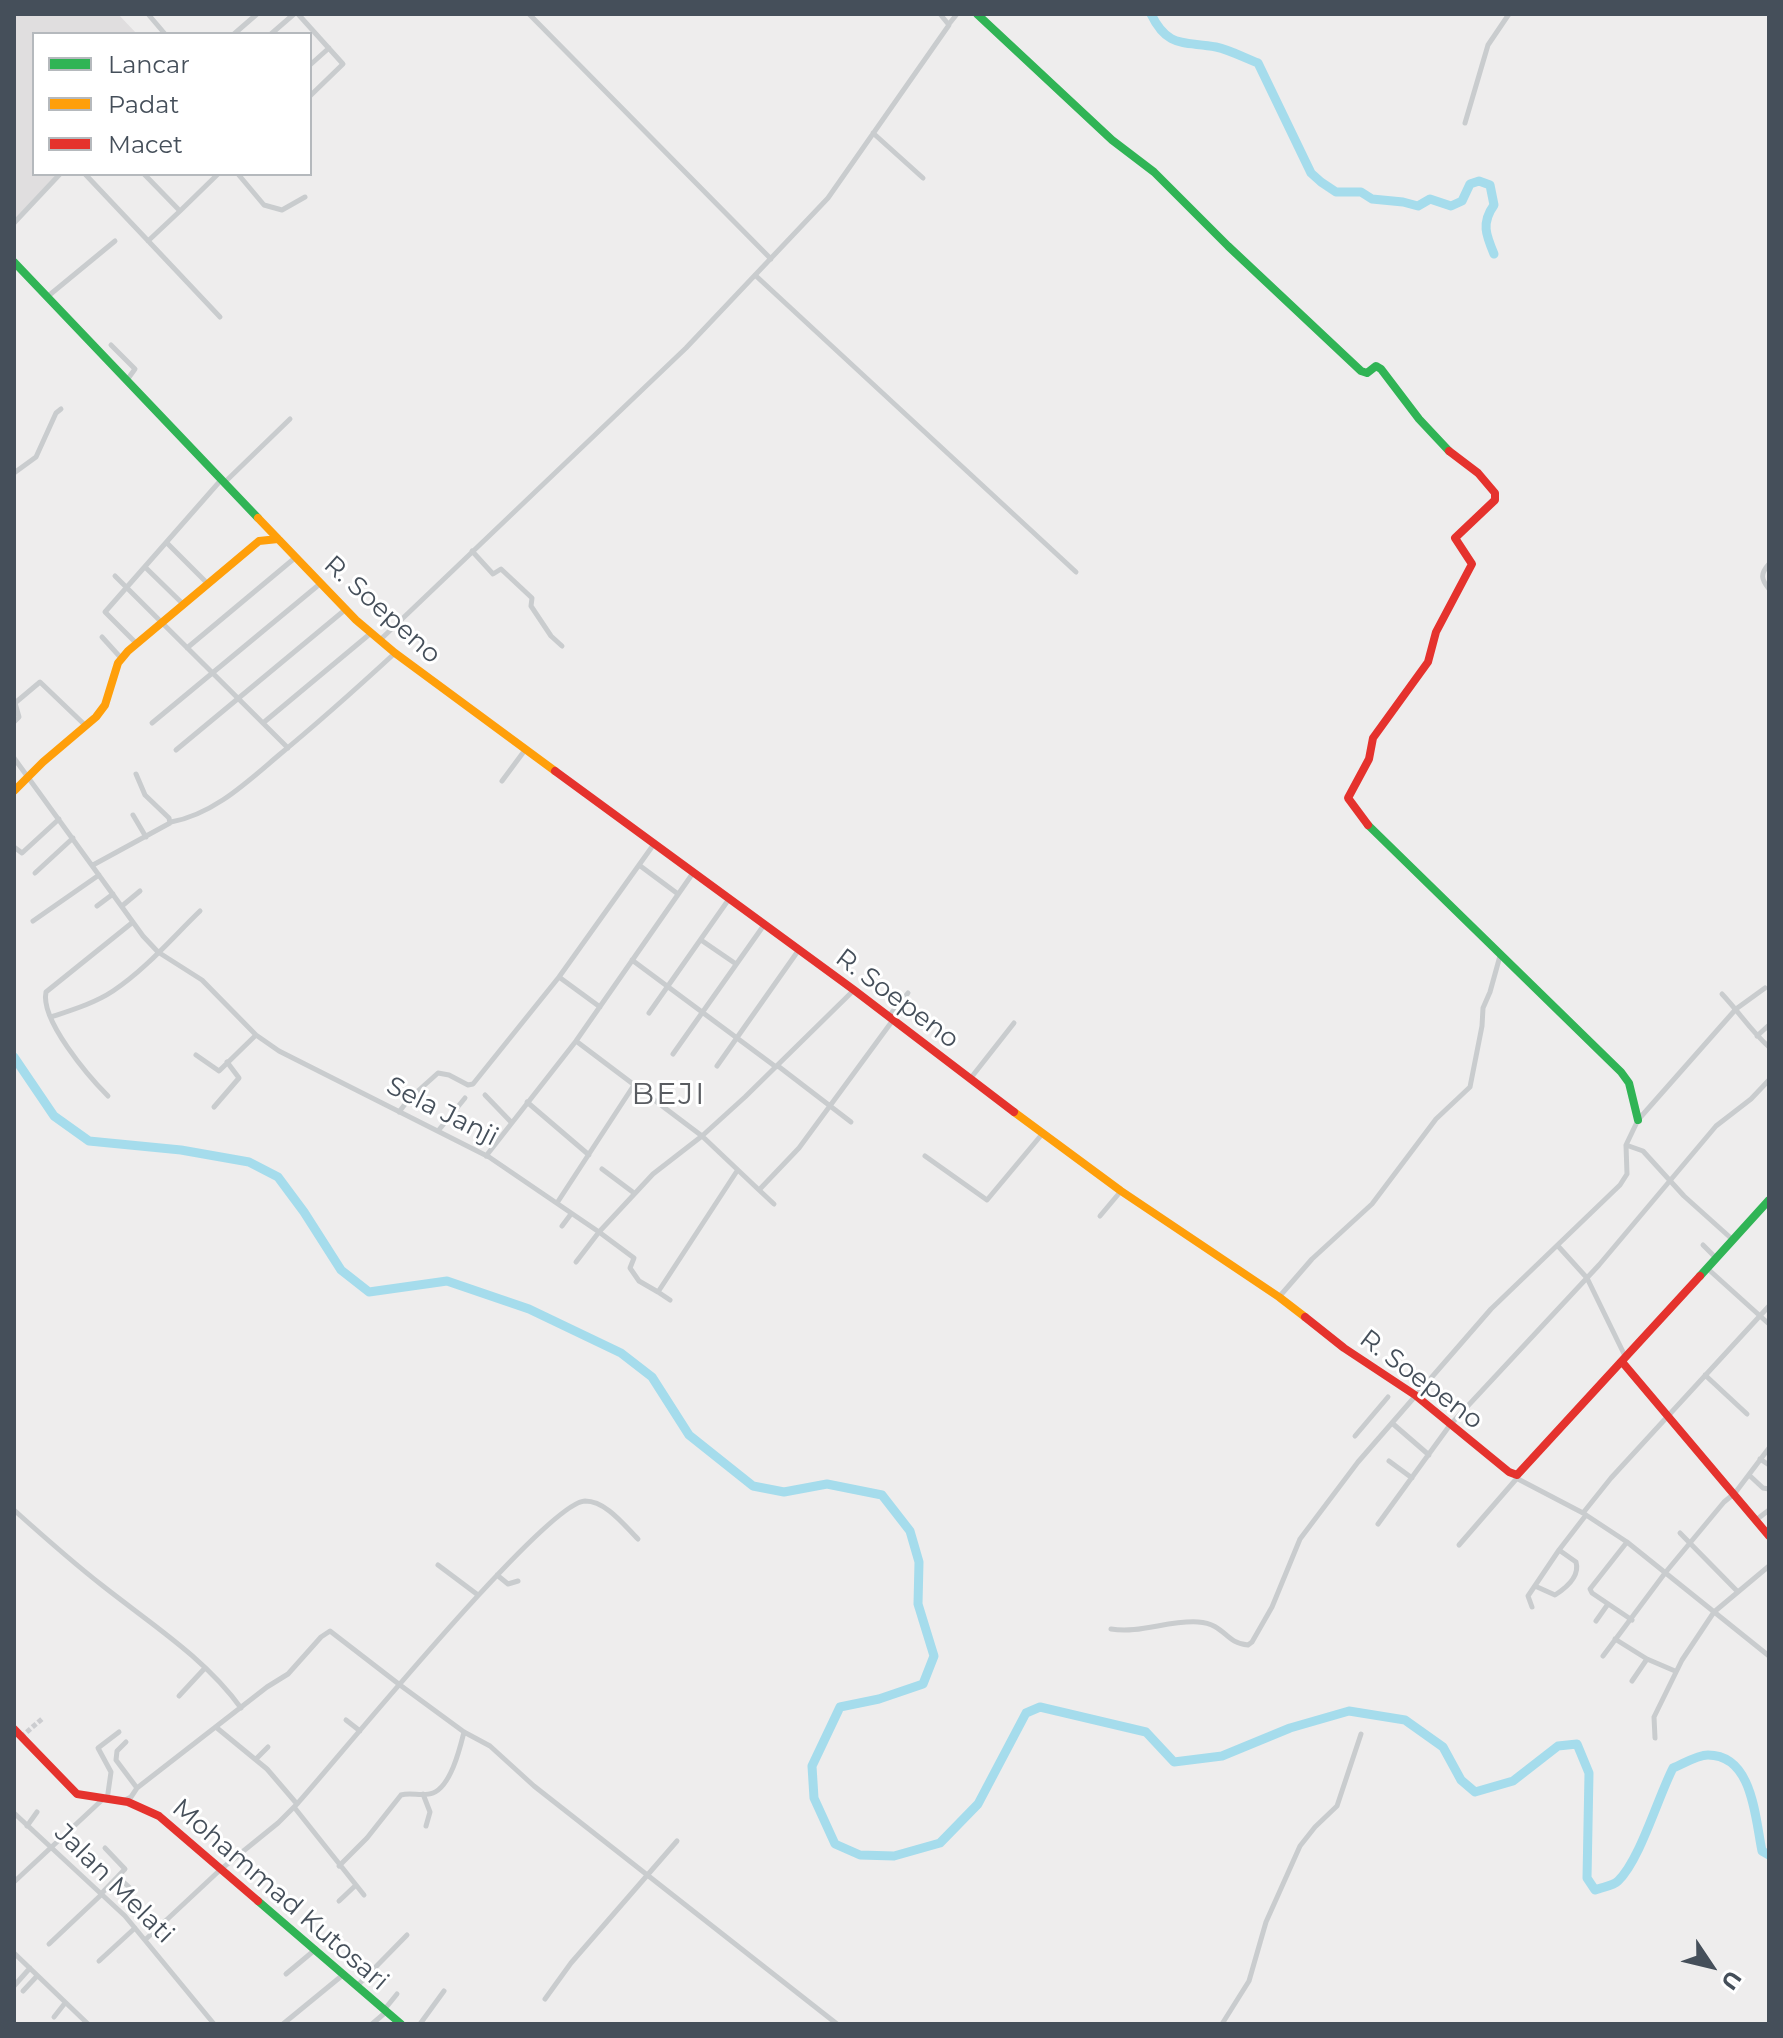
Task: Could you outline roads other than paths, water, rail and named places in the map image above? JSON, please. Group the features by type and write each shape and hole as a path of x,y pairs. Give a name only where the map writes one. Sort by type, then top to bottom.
{"street":[{"path":"148,14 163,32"},
{"path":"236,32 257,14"},
{"path":"274,32 296,14 310,32"},
{"path":"529,14 771,259"},
{"path":"940,14 949,24"},
{"path":"380,641 636,397 828,198 957,14"},
{"path":"977,14 1112,140 1154,172 1361,371 1367,373 1376,366 1381,369 1419,419 1459,460 1478,473 1495,493 1495,500 1455,538 1472,564 1436,632 1428,662 1373,738 1369,759 1348,798 1368,825 1621,1072 1629,1083 1638,1120"},
{"path":"1465,123 1488,45 1507,17 1498,14"},
{"path":"312,34 342,62 342,67 312,94"},
{"path":"312,63 329,48"},
{"path":"873,133 923,178"},
{"path":"14,223 58,176"},
{"path":"87,176 220,317"},
{"path":"146,176 180,211"},
{"path":"148,241 216,176"},
{"path":"240,176 266,205 282,210 305,197"},
{"path":"47,297 115,241"},
{"name":"R. Soepeno","path":"14,262 222,482 380,641 1121,1191 1279,1297 1344,1348 1397,1386 1415,1395 1518,1477"},
{"path":"755,275 1076,572"},
{"path":"111,345 135,369 127,381"},
{"path":"14,473 34,460 54,423 56,413 61,409"},
{"path":"137,644 105,612 222,482 290,419"},
{"path":"259,541 260,521"},
{"path":"14,791 86,727 105,705 121,658 259,541 278,539"},
{"path":"167,543 208,585"},
{"path":"472,551 493,574 501,569 532,598 531,606 551,636 562,646"},
{"path":"187,648 296,557"},
{"path":"1769,564 1762,574 1769,589"},
{"path":"146,568 184,605"},
{"path":"115,576 288,748"},
{"path":"152,723 321,583"},
{"path":"176,750 346,609"},
{"path":"263,723 371,633"},
{"path":"102,637 121,658"},
{"path":"93,865 171,822 213,806 250,781 395,653"},
{"path":"14,722 19,717 15,703 41,682 86,727"},
{"path":"502,781 525,750"},
{"name":"Sela Janji","path":"14,758 158,952 202,980 256,1035 296,1062 486,1156 634,1258 630,1268 635,1278 658,1292"},
{"path":"136,774 145,795 171,822"},
{"path":"133,815 146,837"},
{"path":"14,847 22,853 59,819"},
{"path":"35,873 73,838"},
{"path":"399,1112 438,1073 468,1085 473,1084 559,977 654,844"},
{"path":"639,865 678,894"},
{"path":"486,1156 576,1041 693,873"},
{"path":"33,921 99,875"},
{"path":"122,906 140,891"},
{"path":"97,906 113,894"},
{"path":"649,1013 729,899"},
{"path":"51,1017 86,1005 114,990 200,911"},
{"path":"108,1096 71,1053 51,1017 45,997 46,992 133,922"},
{"path":"673,1054 764,925"},
{"path":"700,939 736,964"},
{"path":"717,1066 798,951"},
{"path":"1279,1297 1312,1259 1372,1204 1436,1119 1470,1087 1483,1008 1500,956"},
{"path":"632,960 851,1122"},
{"path":"559,977 600,1007"},
{"path":"1111,1629 1120,1631 1167,1623 1198,1622 1216,1625 1230,1639 1248,1645 1272,1607 1300,1539 1415,1395 1491,1309 1624,1178 1627,1174 1626,1145 1638,1120 1736,1009 1765,988"},
{"path":"576,1262 599,1232 653,1174 702,1136 854,990"},
{"path":"759,1190 799,1148 908,993"},
{"path":"1722,994 1769,1047"},
{"path":"970,1079 1014,1023"},
{"path":"1757,1036 1769,1025"},
{"path":"196,1055 219,1071 256,1035"},
{"path":"576,1041 702,1136 774,1204"},
{"path":"214,1107 239,1078 227,1062"},
{"path":"1378,1524 1450,1425 1587,1278 1716,1126 1760,1091 1769,1080"},
{"path":"557,1203 634,1085"},
{"path":"1760,1091 1769,1098"},
{"path":"485,1095 511,1122"},
{"path":"438,1131 465,1098"},
{"path":"527,1102 589,1155"},
{"path":"925,1156 987,1200 1043,1133"},
{"path":"1626,1145 1643,1151 1670,1182 1734,1241"},
{"path":"602,1169 634,1193"},
{"path":"670,1300 658,1292 737,1171"},
{"path":"1100,1216 1121,1191"},
{"path":"1459,1545 1768,1202"},
{"path":"562,1226 571,1214"},
{"path":"1703,1245 1717,1259"},
{"path":"1558,1246 1587,1278 1624,1360 1769,1536"},
{"path":"1708,1269 1769,1324"},
{"path":"1532,1607 1528,1596 1584,1514 1769,1306"},
{"path":"1705,1375 1747,1414"},
{"path":"1355,1436 1388,1397"},
{"path":"1392,1423 1429,1455"},
{"path":"1603,1656 1665,1573 1735,1493 1769,1448"},
{"path":"1760,1459 1769,1465"},
{"path":"1389,1461 1412,1478"},
{"path":"1749,1475 1763,1488 1769,1489"},
{"path":"1518,1477 1627,1542 1769,1656"},
{"path":"145,1940 296,1805 478,1595 546,1527 577,1502 597,1503 638,1539"},
{"path":"14,1510 205,1668 229,1691 241,1708"},
{"path":"1756,1520 1769,1510"},
{"path":"1680,1533 1739,1593"},
{"path":"1627,1542 1590,1589 1632,1620"},
{"path":"1535,1586 1555,1595 1572,1580 1578,1567 1576,1562 1559,1550"},
{"path":"438,1565 478,1595"},
{"path":"1655,1738 1654,1717 1675,1671 1714,1612 1769,1566"},
{"path":"497,1575 508,1584 518,1581"},
{"path":"1596,1621 1608,1604"},
{"path":"122,1801 288,1674 327,1632 338,1636 464,1732 490,1746 534,1786 837,2024"},
{"path":"1615,1639 1647,1659 1675,1671"},
{"path":"1632,1681 1647,1659"},
{"path":"179,1696 205,1668"},
{"path":"346,1720 360,1731"},
{"path":"216,1728 256,1759 296,1805 339,1866 364,1895"},
{"path":"14,1882 105,1799 111,1772 98,1748 119,1732"},
{"path":"339,1866 364,1842 401,1795 432,1794 443,1785 458,1755 464,1732"},
{"name":"Mohammad Kutosari","path":"16,1734 77,1794 122,1801 147,1809 164,1819 401,2024"},
{"path":"1222,2024 1249,1981 1266,1922 1300,1846 1337,1806 1361,1734"},
{"path":"126,1742 119,1749 116,1760 137,1788"},
{"path":"256,1759 268,1747"},
{"path":"423,1794 430,1812 426,1826"},
{"path":"27,1826 37,1812"},
{"name":"Jalan Melati","path":"14,1813 135,1928 214,2024"},
{"path":"545,1999 579,1953 677,1841"},
{"path":"49,1944 119,1878 125,1868 105,1848"},
{"path":"119,1878 129,1887"},
{"path":"339,1901 356,1885"},
{"path":"99,1961 135,1928"},
{"path":"357,1986 407,1935"},
{"path":"286,1974 316,1949"},
{"path":"14,1953 88,2024"},
{"path":"14,1986 30,1968"},
{"path":"283,2024 344,1974"},
{"path":"23,1991 37,1976"},
{"path":"420,2024 444,1991"},
{"path":"372,2024 397,1994"},
{"path":"54,2017 65,2003"}],"waterway":[{"path":"1151,14 1157,25 1171,38 1221,48 1258,63 1311,173 1336,192 1361,192 1372,199 1418,206 1430,199 1451,206 1462,201 1470,184 1479,181 1490,185 1494,205 1487,218 1486,229 1494,254"},
{"path":"14,1057 54,1116 89,1141 181,1150 249,1162 278,1177 341,1270 369,1292 447,1281 529,1309 621,1353 652,1377 689,1435 753,1486 784,1492 827,1484 882,1495 910,1531 919,1562 918,1604 934,1656 923,1684 879,1699 840,1707 812,1766 814,1798 835,1844 860,1855 894,1856 940,1843 978,1804 1026,1713 1040,1707 1146,1732 1174,1762 1222,1756 1290,1728 1349,1711 1405,1720 1443,1747 1461,1780 1475,1792 1513,1781 1558,1746 1577,1744 1589,1773 1587,1878 1595,1890 1616,1883 1634,1859 1673,1768 1704,1755 1723,1758 1734,1765 1743,1777 1754,1806 1762,1851 1769,1855"}],"tunnel":[{"path":"21,1737 43,1718"}],"district":[{"name":"BEJI","path":"669,1095"}]}
